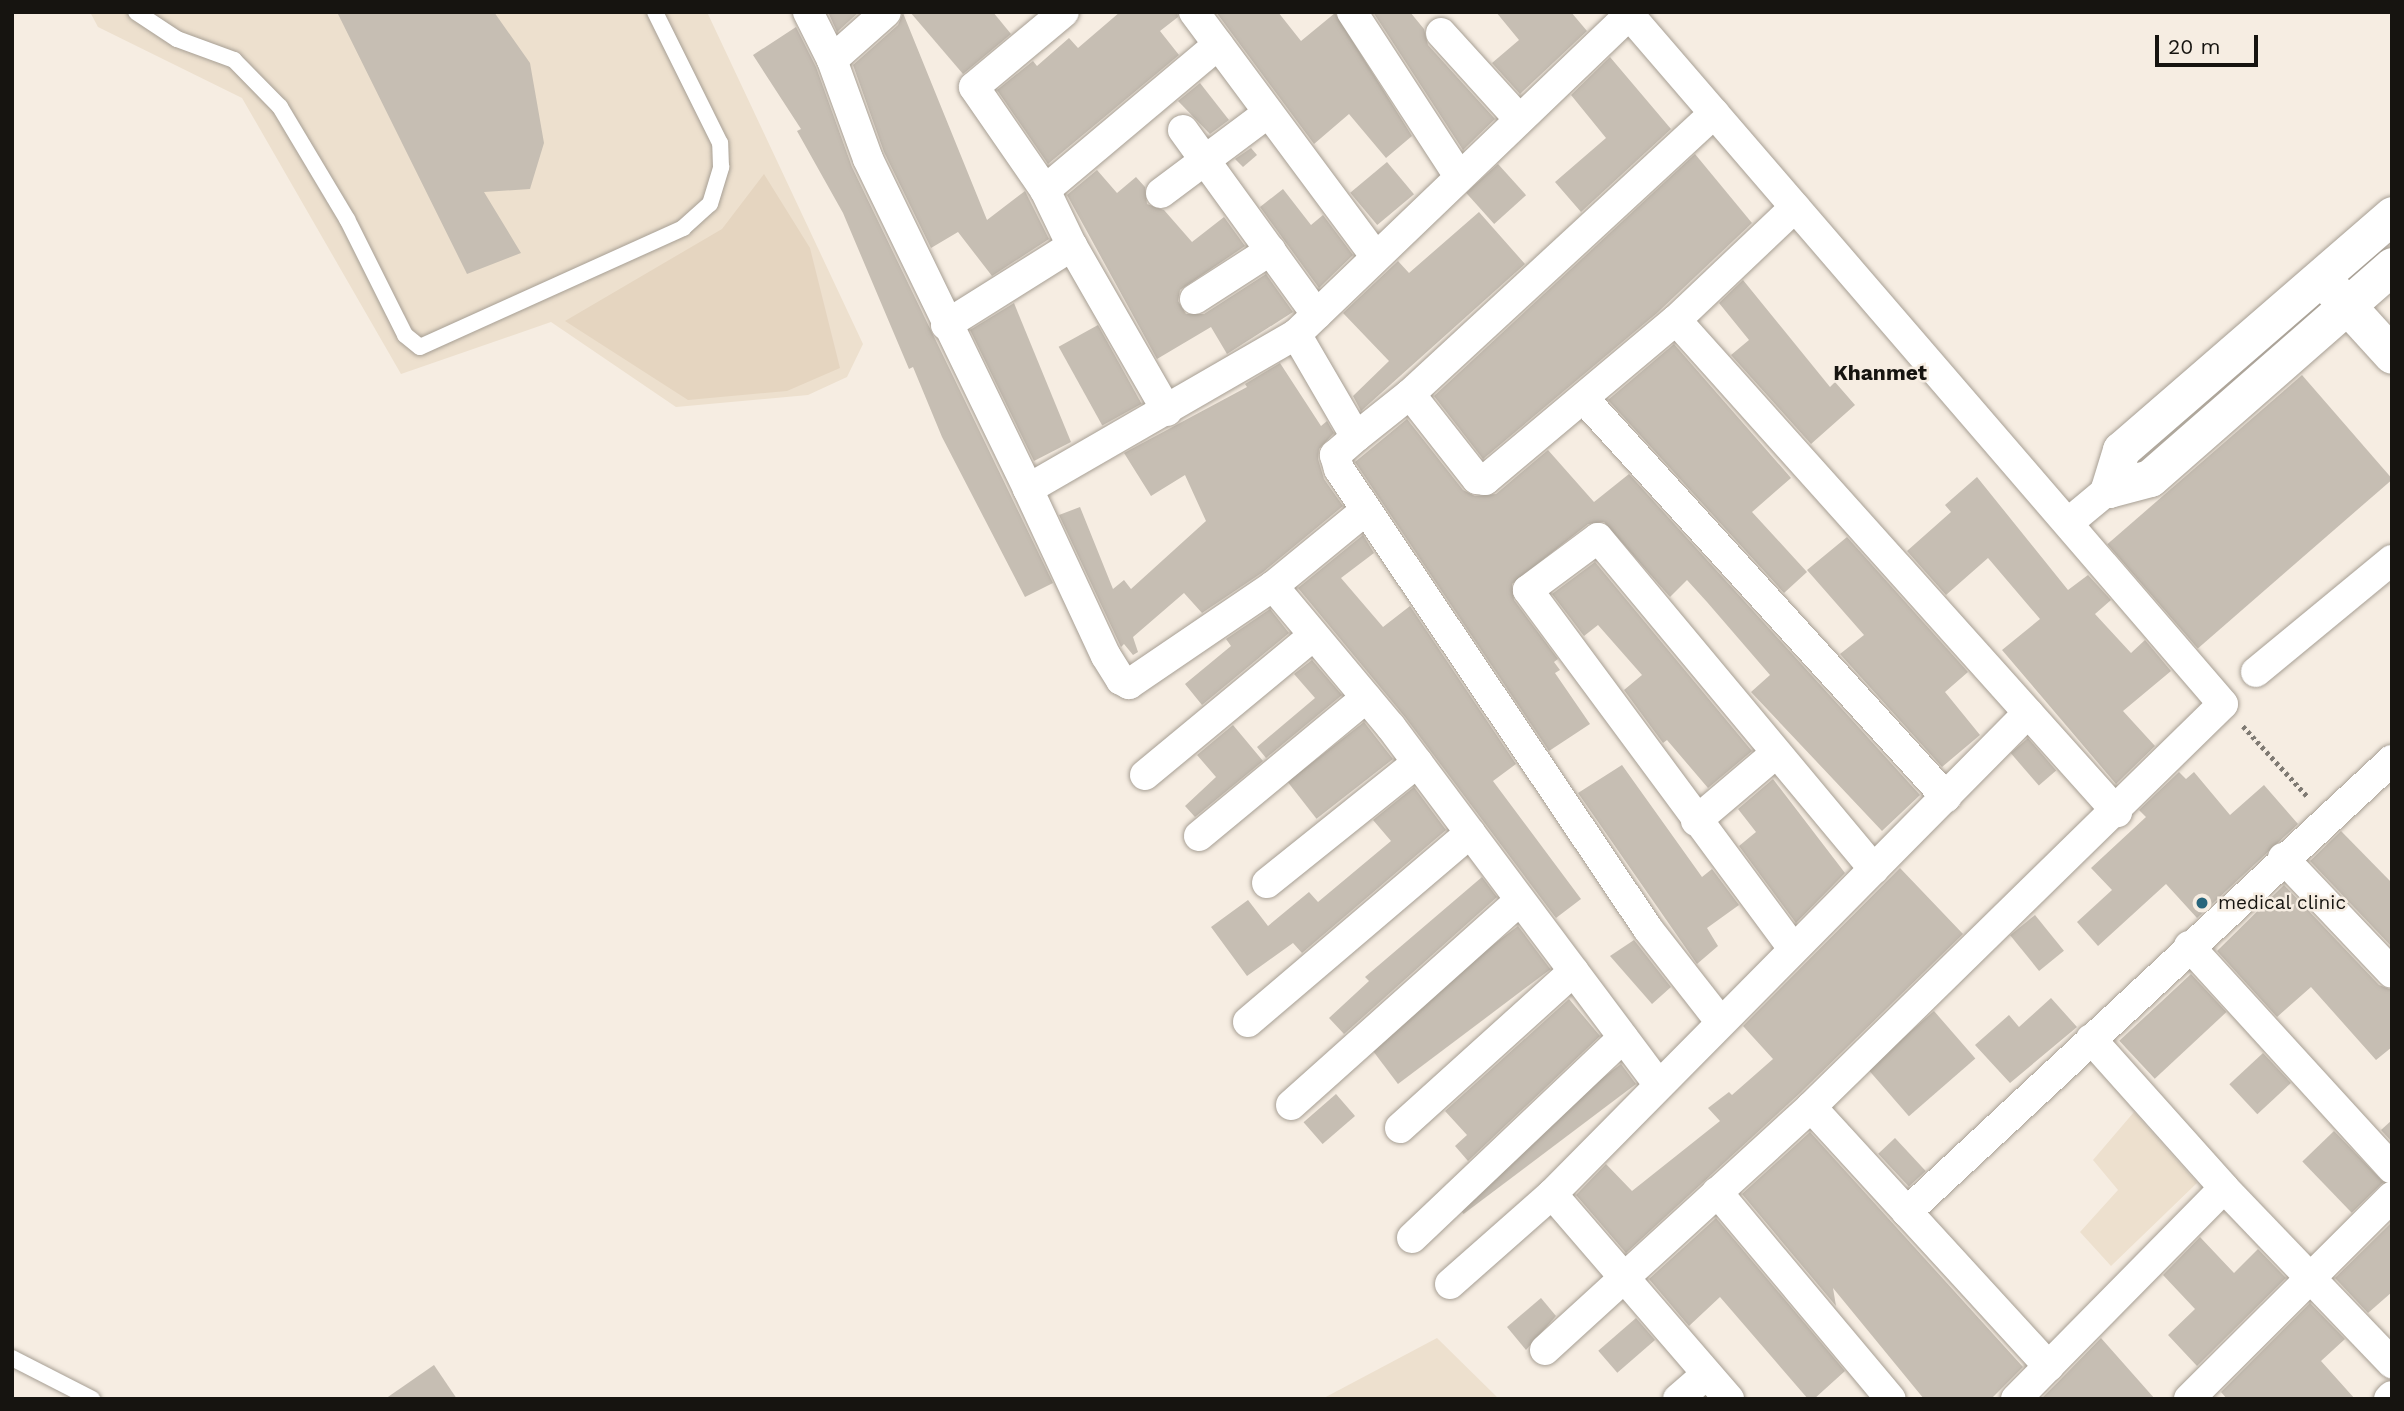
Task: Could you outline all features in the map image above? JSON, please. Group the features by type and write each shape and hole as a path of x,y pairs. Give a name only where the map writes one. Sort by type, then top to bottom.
{"street":[{"path":"807,12 832,60 868,159 946,325 1028,489 1106,656 1121,680 1129,684 1273,586 1366,510"},
{"path":"832,60 886,12"},
{"path":"1064,12 974,87 1045,190 1072,246 1167,411"},
{"path":"1194,12 1376,257"},
{"path":"1352,12 1459,176"},
{"path":"1028,489 1167,411 1306,324 1628,13 2223,704 2117,812 1811,1107 1545,1350"},
{"path":"1441,33 1518,118"},
{"path":"1045,190 1218,45"},
{"path":"1161,194 1268,113"},
{"path":"1714,113 1410,394 1340,449 1336,463 1648,929 1720,1021"},
{"path":"1183,130 1271,250 1356,437"},
{"path":"1410,394 1481,481 1585,400 1676,320 1795,207"},
{"path":"2109,489 2121,450 2392,215"},
{"path":"946,325 1072,246"},
{"path":"1195,299 1271,250"},
{"path":"2068,523 2109,489 2150,478 2392,266"},
{"path":"2322,277 2392,355"},
{"path":"1676,320 2117,812"},
{"path":"1585,400 1947,797"},
{"path":"1792,947 1696,821 1528,590 1598,538 1775,754 1874,869"},
{"path":"2256,672 2392,560"},
{"path":"1273,586 1418,762 1658,1084"},
{"path":"1145,775 1314,636"},
{"path":"1199,836 1366,698"},
{"path":"1450,1284 1552,1194 1792,947 1947,797 2028,713"},
{"path":"1696,821 1775,754"},
{"path":"1907,1212 2283,858 2392,760"},
{"path":"1267,883 1418,762"},
{"path":"1248,1022 1470,832"},
{"path":"2283,858 2392,973"},
{"path":"1291,1105 1521,900"},
{"path":"2189,946 2392,1168"},
{"path":"1400,1128 1574,971"},
{"path":"1412,1238 1623,1038"},
{"path":"2091,1039 2224,1188 2312,1276 2392,1363"},
{"path":"1811,1107 2049,1367"},
{"path":"2016,1399 2224,1188"},
{"path":"1717,1192 1891,1399"},
{"path":"1552,1194 1728,1399"},
{"path":"2189,1399 2392,1197"},
{"path":"1678,1399 1707,1374"}],"lane":[{"path":"136,12 177,39 234,60 280,107 347,219 405,335 420,347 682,228 710,204 721,167 720,143 655,12"},
{"path":"12,1358 92,1399"}],"path":[{"path":"2223,704 2328,818"}],"shaded area":[{"path":"90,12 707,12 863,344 847,377 808,395 676,407 551,322 401,374 242,98 98,27"},
{"path":"764,174 810,248 840,368 787,391 688,400 565,321 722,229"},
{"path":"2134,1112 2197,1183 2111,1266 2080,1232 2118,1190 2093,1160"},
{"path":"1437,1338 1499,1399 1322,1399"}],"building":[{"path":"337,12 494,12 530,63 544,143 530,189 484,192 521,253 467,274"},
{"path":"828,12 859,12 837,32"},
{"path":"910,12 993,12 1011,34 963,74"},
{"path":"1120,12 1177,12 1178,17 1160,31 1179,55 1048,164 997,90 1033,61 1037,66 1069,38 1078,48"},
{"path":"1216,12 1278,12 1301,41 1335,13 1412,136 1386,158 1349,114 1314,144"},
{"path":"1373,12 1410,12 1424,29 1428,45 1495,119 1463,150"},
{"path":"1496,12 1571,12 1587,31 1520,94 1492,63 1519,40"},
{"path":"903,13 987,220 1025,191 1049,239 992,276 958,232 931,248 884,152 853,65 898,25"},
{"path":"796,27 816,67 852,167 1053,583 1025,597 942,437 913,367 909,369 843,213 797,131 801,129 753,55"},
{"path":"1610,57 1671,129 1581,212 1555,182 1606,138 1571,95"},
{"path":"1200,83 1229,120 1210,134 1178,101"},
{"path":"1251,148 1257,155 1243,167 1235,159"},
{"path":"1695,154 1752,223 1657,313 1483,459 1434,396"},
{"path":"1387,162 1414,194 1377,225 1350,193"},
{"path":"1498,164 1526,195 1494,224 1466,193"},
{"path":"1097,170 1117,193 1136,177 1145,187 1147,204 1164,210 1192,242 1224,217 1245,246 1180,290 1178,301 1186,314 1204,314 1266,274 1293,312 1227,354 1211,327 1157,359 1067,195"},
{"path":"1283,189 1311,225 1323,215 1353,255 1319,288 1260,207"},
{"path":"1479,212 1525,264 1361,411 1353,396 1389,361 1343,313 1398,261 1409,273"},
{"path":"1743,280 1830,387 1835,382 1855,405 1811,444 1731,355 1749,340 1719,303"},
{"path":"1014,303 1071,442 1034,461 970,330"},
{"path":"1098,325 1142,404 1102,426 1059,347"},
{"path":"1674,344 1791,478 1752,512 1807,572 1784,593 1608,400"},
{"path":"1280,363 1321,426 1327,421 1334,433 1319,449 1318,459 1324,479 1343,506 1263,572 1202,613 1184,593 1133,637 1138,652 1133,655 1124,644 1121,647 1059,515 1080,507 1113,589 1124,580 1131,589 1206,521 1185,475 1151,496 1124,453 1247,387 1245,384"},
{"path":"2302,375 2392,480 2198,648 2107,544"},
{"path":"1407,419 1463,490 1475,496 1496,494 1548,450 1594,502 1629,474 1920,795 1882,831 1751,692 1770,675 1707,602 1687,580 1670,597 1604,522 1588,524 1512,584 1514,600 1558,659 1554,662 1560,670 1555,673 1590,724 1549,751 1355,462"},
{"path":"1977,477 2068,590 2088,575 2111,600 2095,614 2131,653 2145,640 2171,671 2123,711 2155,746 2116,784 2002,650 2040,619 1988,558 1946,595 1907,551 1951,512 1945,505"},
{"path":"1363,535 1374,553 1341,578 1383,627 1410,606 1516,764 1493,781 1581,899 1556,918 1405,717 1298,588"},
{"path":"1847,537 1968,672 1945,692 1980,735 1942,767 1840,654 1864,635 1807,570"},
{"path":"1595,562 1752,751 1708,788 1667,740 1663,743 1624,690 1642,675 1598,625 1584,636 1552,594"},
{"path":"1270,609 1289,633 1202,705 1185,684 1231,646 1226,639"},
{"path":"1312,660 1342,695 1266,758 1257,747 1315,698 1294,674"},
{"path":"1364,722 1393,759 1316,819 1288,782"},
{"path":"1233,725 1263,761 1195,817 1185,806 1216,777 1197,755"},
{"path":"2028,738 2056,770 2039,786 2011,753"},
{"path":"1622,765 1702,877 1712,869 1739,905 1707,928 1718,946 1697,964 1578,793"},
{"path":"2179,772 2186,779 2194,772 2230,815 2264,785 2298,824 2197,918 2166,884 2098,946 2077,922 2112,890 2091,868 2146,817 2139,810"},
{"path":"1773,779 1845,873 1796,923 1739,846 1756,832 1738,809"},
{"path":"1414,787 1446,830 1302,953 1293,943 1247,976 1211,927 1248,900 1268,926 1309,892 1318,902 1391,841 1373,820"},
{"path":"2341,831 2392,883 2392,947 2310,861"},
{"path":"1900,868 1963,934 1799,1094 1626,1253 1576,1195 1606,1164 1632,1191 1720,1121 1708,1108 1729,1092 1732,1095 1773,1059 1743,1026"},
{"path":"1482,877 1497,897 1344,1034 1329,1018 1369,981 1365,977"},
{"path":"2284,885 2379,985 2392,990 2392,1047 2376,1060 2311,987 2277,1017 2217,951"},
{"path":"2035,915 2064,951 2039,971 2010,935"},
{"path":"1518,926 1550,969 1398,1084 1365,1041"},
{"path":"1634,940 1671,987 1652,1004 1610,956"},
{"path":"2191,974 2226,1012 2155,1079 2119,1041"},
{"path":"2051,998 2077,1027 2010,1083 1975,1045 2009,1015 2019,1027"},
{"path":"1569,999 1600,1036 1468,1161 1455,1146 1467,1135 1445,1111"},
{"path":"1934,1011 1975,1059 1909,1116 1868,1069"},
{"path":"2263,1053 2291,1083 2257,1114 2229,1084"},
{"path":"1621,1064 1636,1084 1464,1214 1448,1194"},
{"path":"1336,1094 1355,1116 1323,1144 1304,1122"},
{"path":"2392,1120 2392,1142 2381,1130"},
{"path":"2334,1131 2383,1182 2352,1213 2302,1162"},
{"path":"1810,1132 2023,1367 1991,1399 1924,1399 1833,1288 1836,1306 1742,1194"},
{"path":"1895,1138 1926,1171 1909,1187 1878,1154"},
{"path":"1716,1218 1845,1371 1814,1399 1808,1399 1720,1297 1689,1326 1649,1279"},
{"path":"2392,1222 2392,1292 2368,1313 2335,1278"},
{"path":"2200,1237 2234,1273 2258,1249 2286,1278 2197,1366 2168,1335 2195,1309 2163,1275"},
{"path":"1541,1298 1556,1316 1526,1350 1507,1327"},
{"path":"2310,1303 2345,1339 2321,1361 2355,1399 2227,1399 2221,1392"},
{"path":"1636,1318 1655,1340 1617,1373 1598,1351"},
{"path":"2101,1338 2155,1399 2041,1399 2061,1379"},
{"path":"434,1365 457,1399 385,1399"}],"place":[{"name":"medical clinic","path":"2202,903"}],"district":[{"name":"Khanmet","path":"1880,373"}]}
